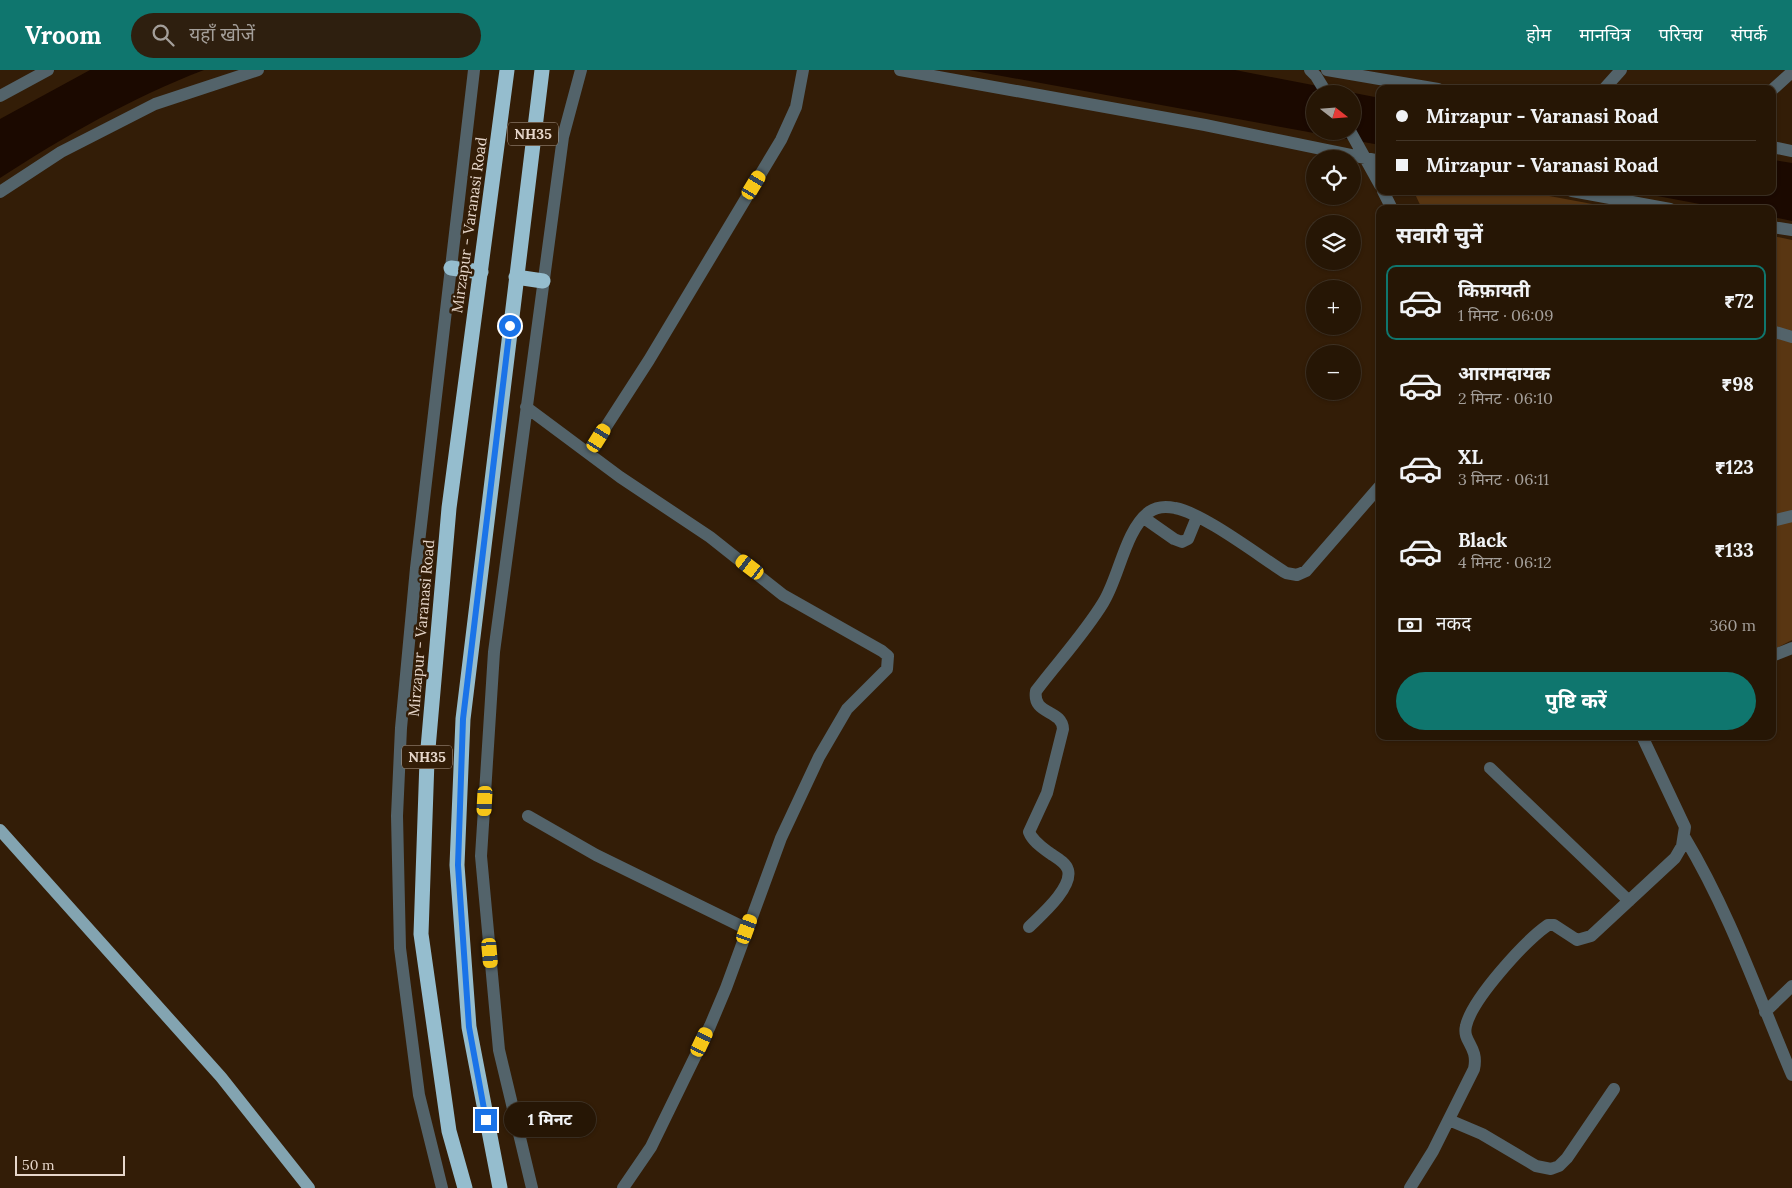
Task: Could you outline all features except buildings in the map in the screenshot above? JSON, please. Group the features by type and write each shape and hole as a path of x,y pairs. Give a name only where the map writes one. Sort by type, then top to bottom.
{"highway":[{"name":"Mirzapur - Varanasi Road","path":"466,1188 449,1131 421,934 427,760 449,508 507,70"},
{"name":"NH35","path":"500,1188 469,1027 458,865 463,719 542,70"},
{"path":"451,268 480,272"},
{"path":"516,277 543,281"}],"main road":[{"path":"0,830 221,1077 309,1188"}],"street":[{"path":"0,96 48,70"},
{"path":"0,192 61,152 155,104 258,70"},
{"path":"442,1188 418,1095 400,948 396,816 401,728 416,568 474,70"},
{"path":"532,1188 499,1050 482,856 494,652 563,137 581,70"},
{"path":"589,453 649,360 781,140 796,106 804,70"},
{"path":"900,70 1369,156"},
{"path":"1608,85 1621,70"},
{"path":"1318,72 1410,85"},
{"path":"1318,72 1323,85"},
{"path":"1776,86 1792,72"},
{"path":"1357,140 1369,156 1376,174"},
{"path":"1776,149 1792,151"},
{"path":"1594,195 1648,205"},
{"path":"1776,228 1792,230"},
{"path":"1776,332 1792,337"},
{"path":"526,407 685,521 710,536 783,595 888,656 887,669 847,709 822,750 781,838 726,988 672,1107 651,1147 623,1188"},
{"path":"1029,927 1064,887 1068,876 1068,869 1064,864 1038,844 1029,832 1047,793 1063,729 1063,724 1059,719 1038,705 1035,699 1036,691 1103,603 1129,542 1144,518 1149,512 1160,507 1175,508 1197,517 1286,574 1297,575 1306,571 1376,491"},
{"path":"1776,520 1792,516"},
{"path":"1144,518 1174,539 1182,542 1188,539 1197,517"},
{"path":"1776,654 1792,648"},
{"path":"1410,1188 1433,1151 1474,1069 1476,1058 1474,1049 1466,1037 1465,1026 1486,988 1548,925 1554,925 1577,940 1583,940 1591,936 1675,858 1685,838 1685,827 1644,740"},
{"path":"1490,768 1629,900"},
{"path":"528,816 604,859 747,929"},
{"path":"1685,838 1733,928 1792,1075"},
{"path":"1766,1012 1792,986"},
{"path":"1449,1120 1482,1134 1536,1166 1551,1169 1560,1166 1567,1158 1614,1089"}],"shaded area":[{"path":"90,70 204,70 125,105 49,147 0,178 0,119"},
{"path":"969,70 1235,70 1313,85 1306,85 1306,131"},
{"path":"1361,94 1376,97 1376,144 1353,140 1361,140"},
{"path":"1776,160 1792,163 1792,221 1776,218 1776,205 1705,205 1652,195 1776,195"},
{"path":"1415,195 1544,195 1597,205 1420,205"},
{"path":"1776,237 1792,240 1792,640 1776,648"}],"route":[{"path":"486,1120 469,1027 458,865 463,719 510,326"}]}
